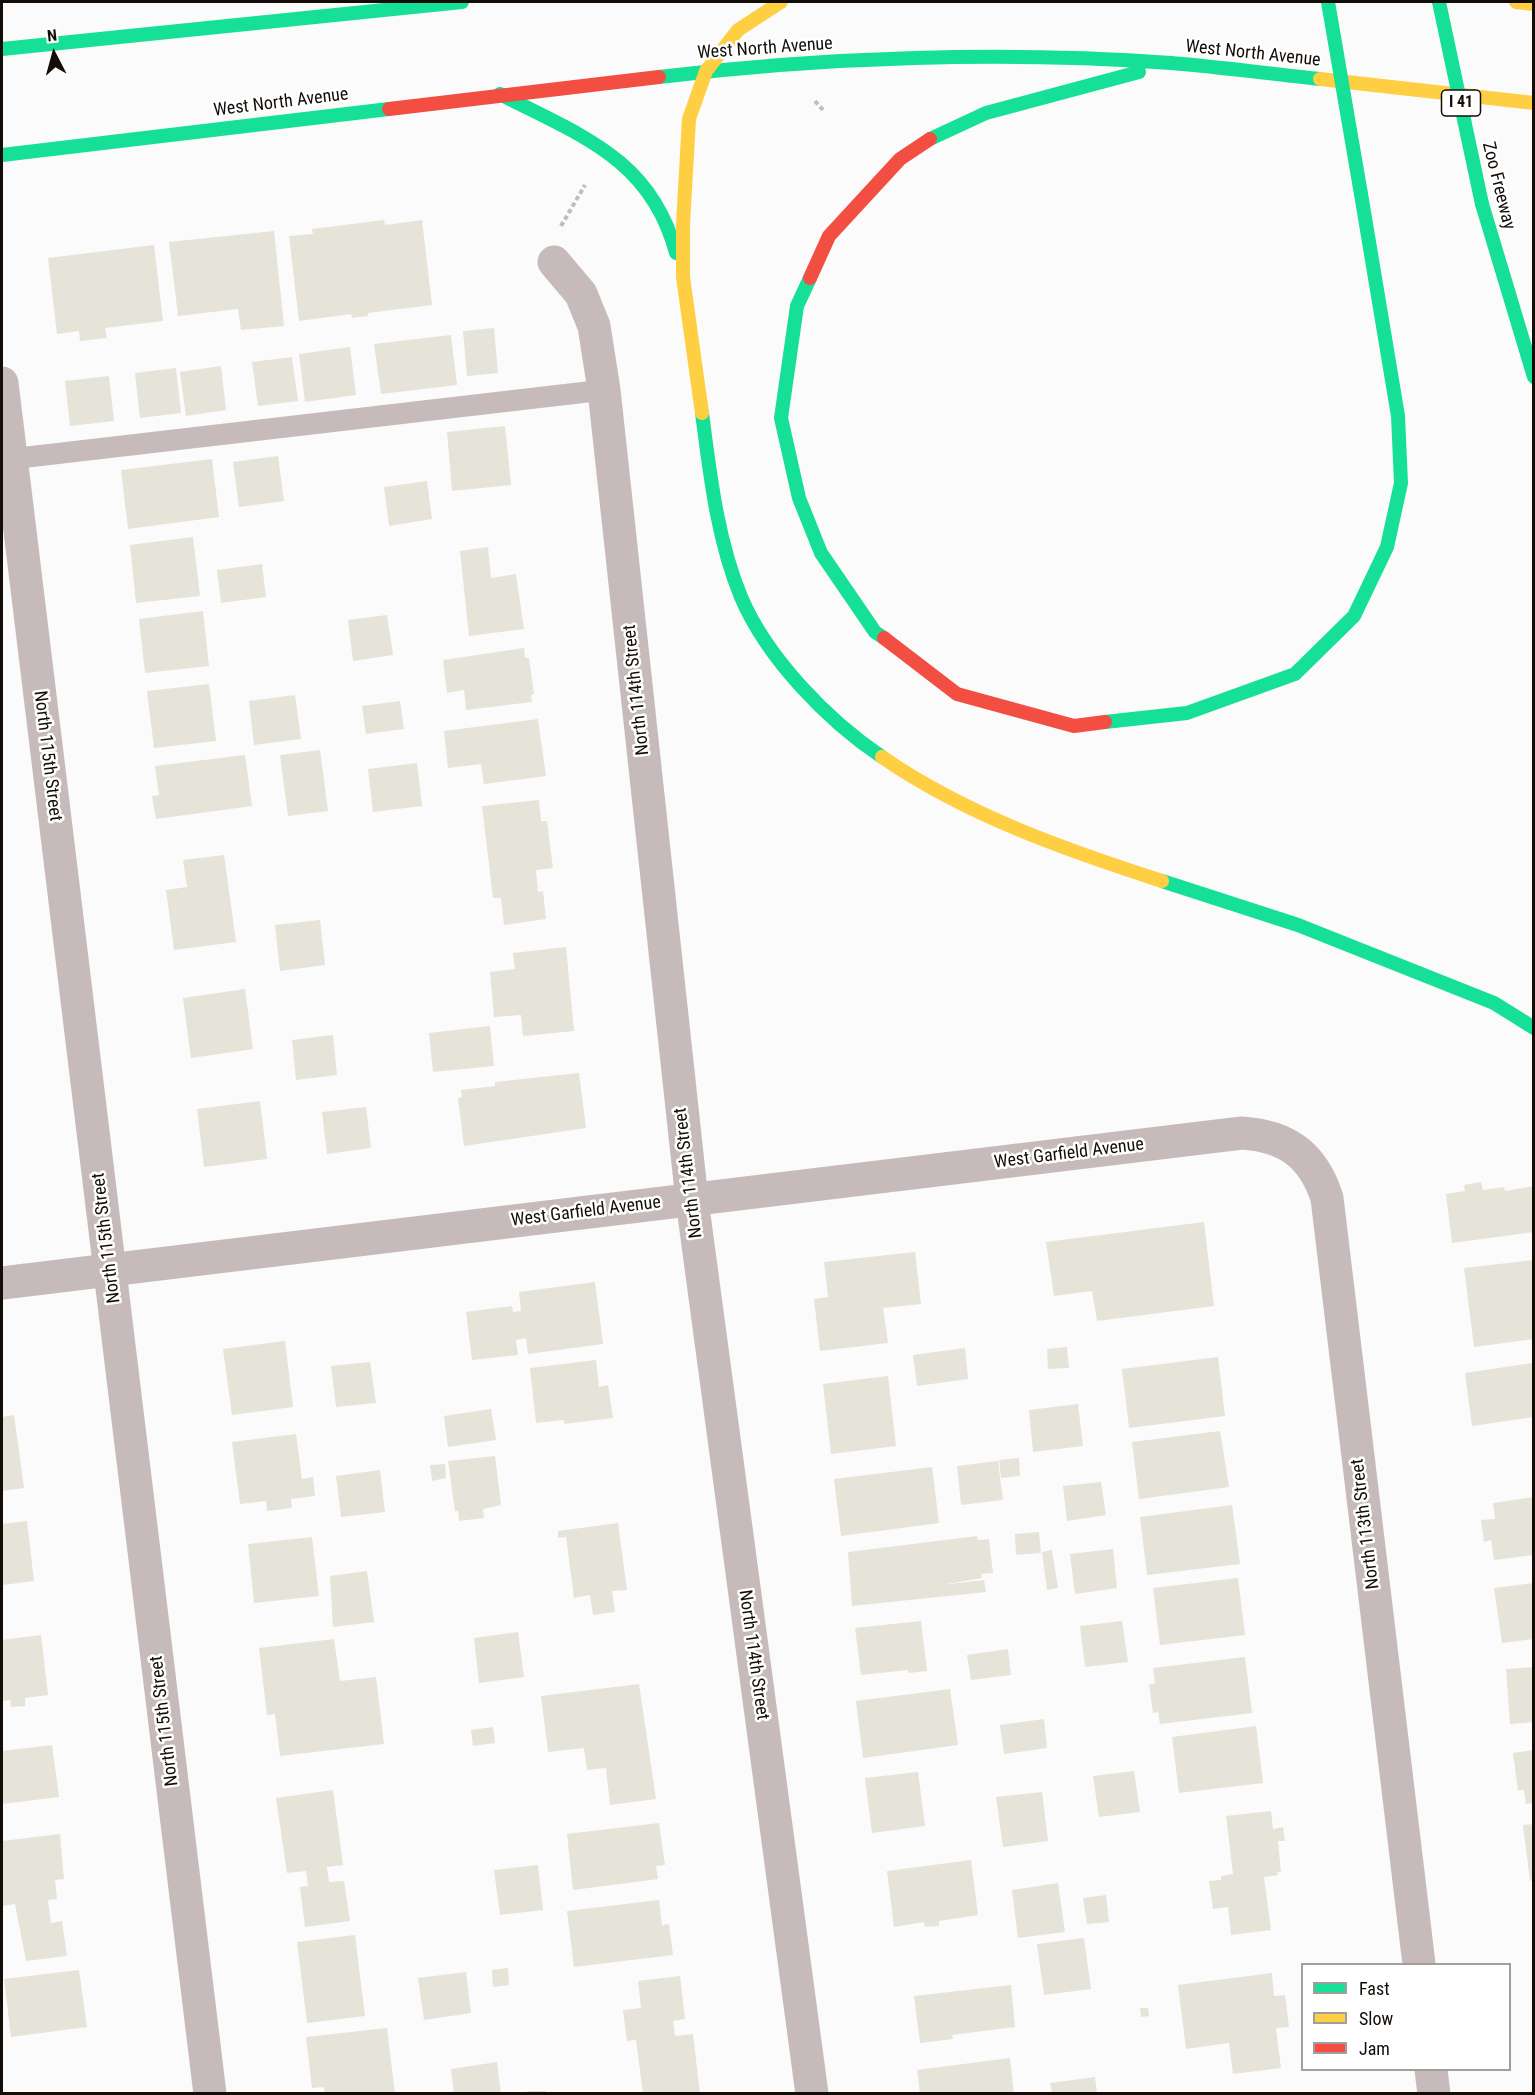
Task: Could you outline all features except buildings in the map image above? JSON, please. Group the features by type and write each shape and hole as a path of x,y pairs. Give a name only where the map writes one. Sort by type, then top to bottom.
{"main road":[{"path":"2,49 462,2"},
{"path":"683,277 687,137 694,99 706,71 734,31 752,17 781,2"},
{"path":"1171,63 986,113 930,139 900,159 829,236 796,306 781,418 799,498 821,553 875,632 957,694 1074,726 1187,713 1295,674 1354,616 1388,547 1401,483 1398,416 1328,2"},
{"name":"Zoo Freeway","path":"1439,2 1482,204 1533,377"},
{"path":"1516,2 1533,4"},
{"name":"West North Avenue","path":"2,155 500,94 706,71 831,61 1007,58 1171,63 1533,103"},
{"path":"500,94 609,153 644,184 667,221 683,277 716,512 741,596 759,631 802,688 870,749 915,780 1000,822 1103,862 1298,926 1494,1003 1533,1028"}],"street":[{"name":"North 114th Street","path":"554,262 581,294 594,326 604,390 692,1200 812,2094"},
{"name":"North 115th Street","path":"2,383 6,460 110,1268 210,2094"},
{"name":"West Garfield Avenue","path":"2,1283 110,1268 1242,1133"},
{"name":"North 113th Street","path":"1242,1133 1279,1139 1302,1155 1320,1176 1327,1198 1419,1963"},
{"path":"1431,2071 1434,2094"}],"lane":[{"path":"6,460 604,390"}],"path":[{"path":"554,262 559,231 585,185"}],"traffic: fast":[{"path":"2,49 462,2"},
{"path":"1328,2 1361,194"},
{"path":"1439,2 1482,204"},
{"path":"659,77 850,61 1044,57 1171,63 1320,79"},
{"path":"930,139 986,113 1139,72"},
{"path":"500,94 584,137 630,172 649,194 664,221 676,253"},
{"path":"2,155 389,109"},
{"path":"1105,722 1187,713 1295,674 1354,616 1387,547 1401,483 1398,416 1361,194"},
{"path":"1482,204 1534,377"},
{"path":"810,278 797,306 781,418 799,498 821,553 875,632 884,638"},
{"path":"702,413 720,529 733,575 752,620 766,643 801,686 840,725 882,757"},
{"path":"1162,881 1298,925 1494,1003 1534,1028"}],"traffic: slow":[{"path":"706,71 738,30 781,2"},
{"path":"1516,2 1534,4"},
{"path":"702,413 683,277 683,224 689,119 706,71"},
{"path":"1320,79 1534,103"},
{"path":"882,757 914,778 982,814 1090,857 1162,881"}],"traffic: jam":[{"path":"389,109 659,77"},
{"path":"810,278 829,236 900,159 930,139"},
{"path":"884,638 957,694 1074,726 1105,722"}]}
